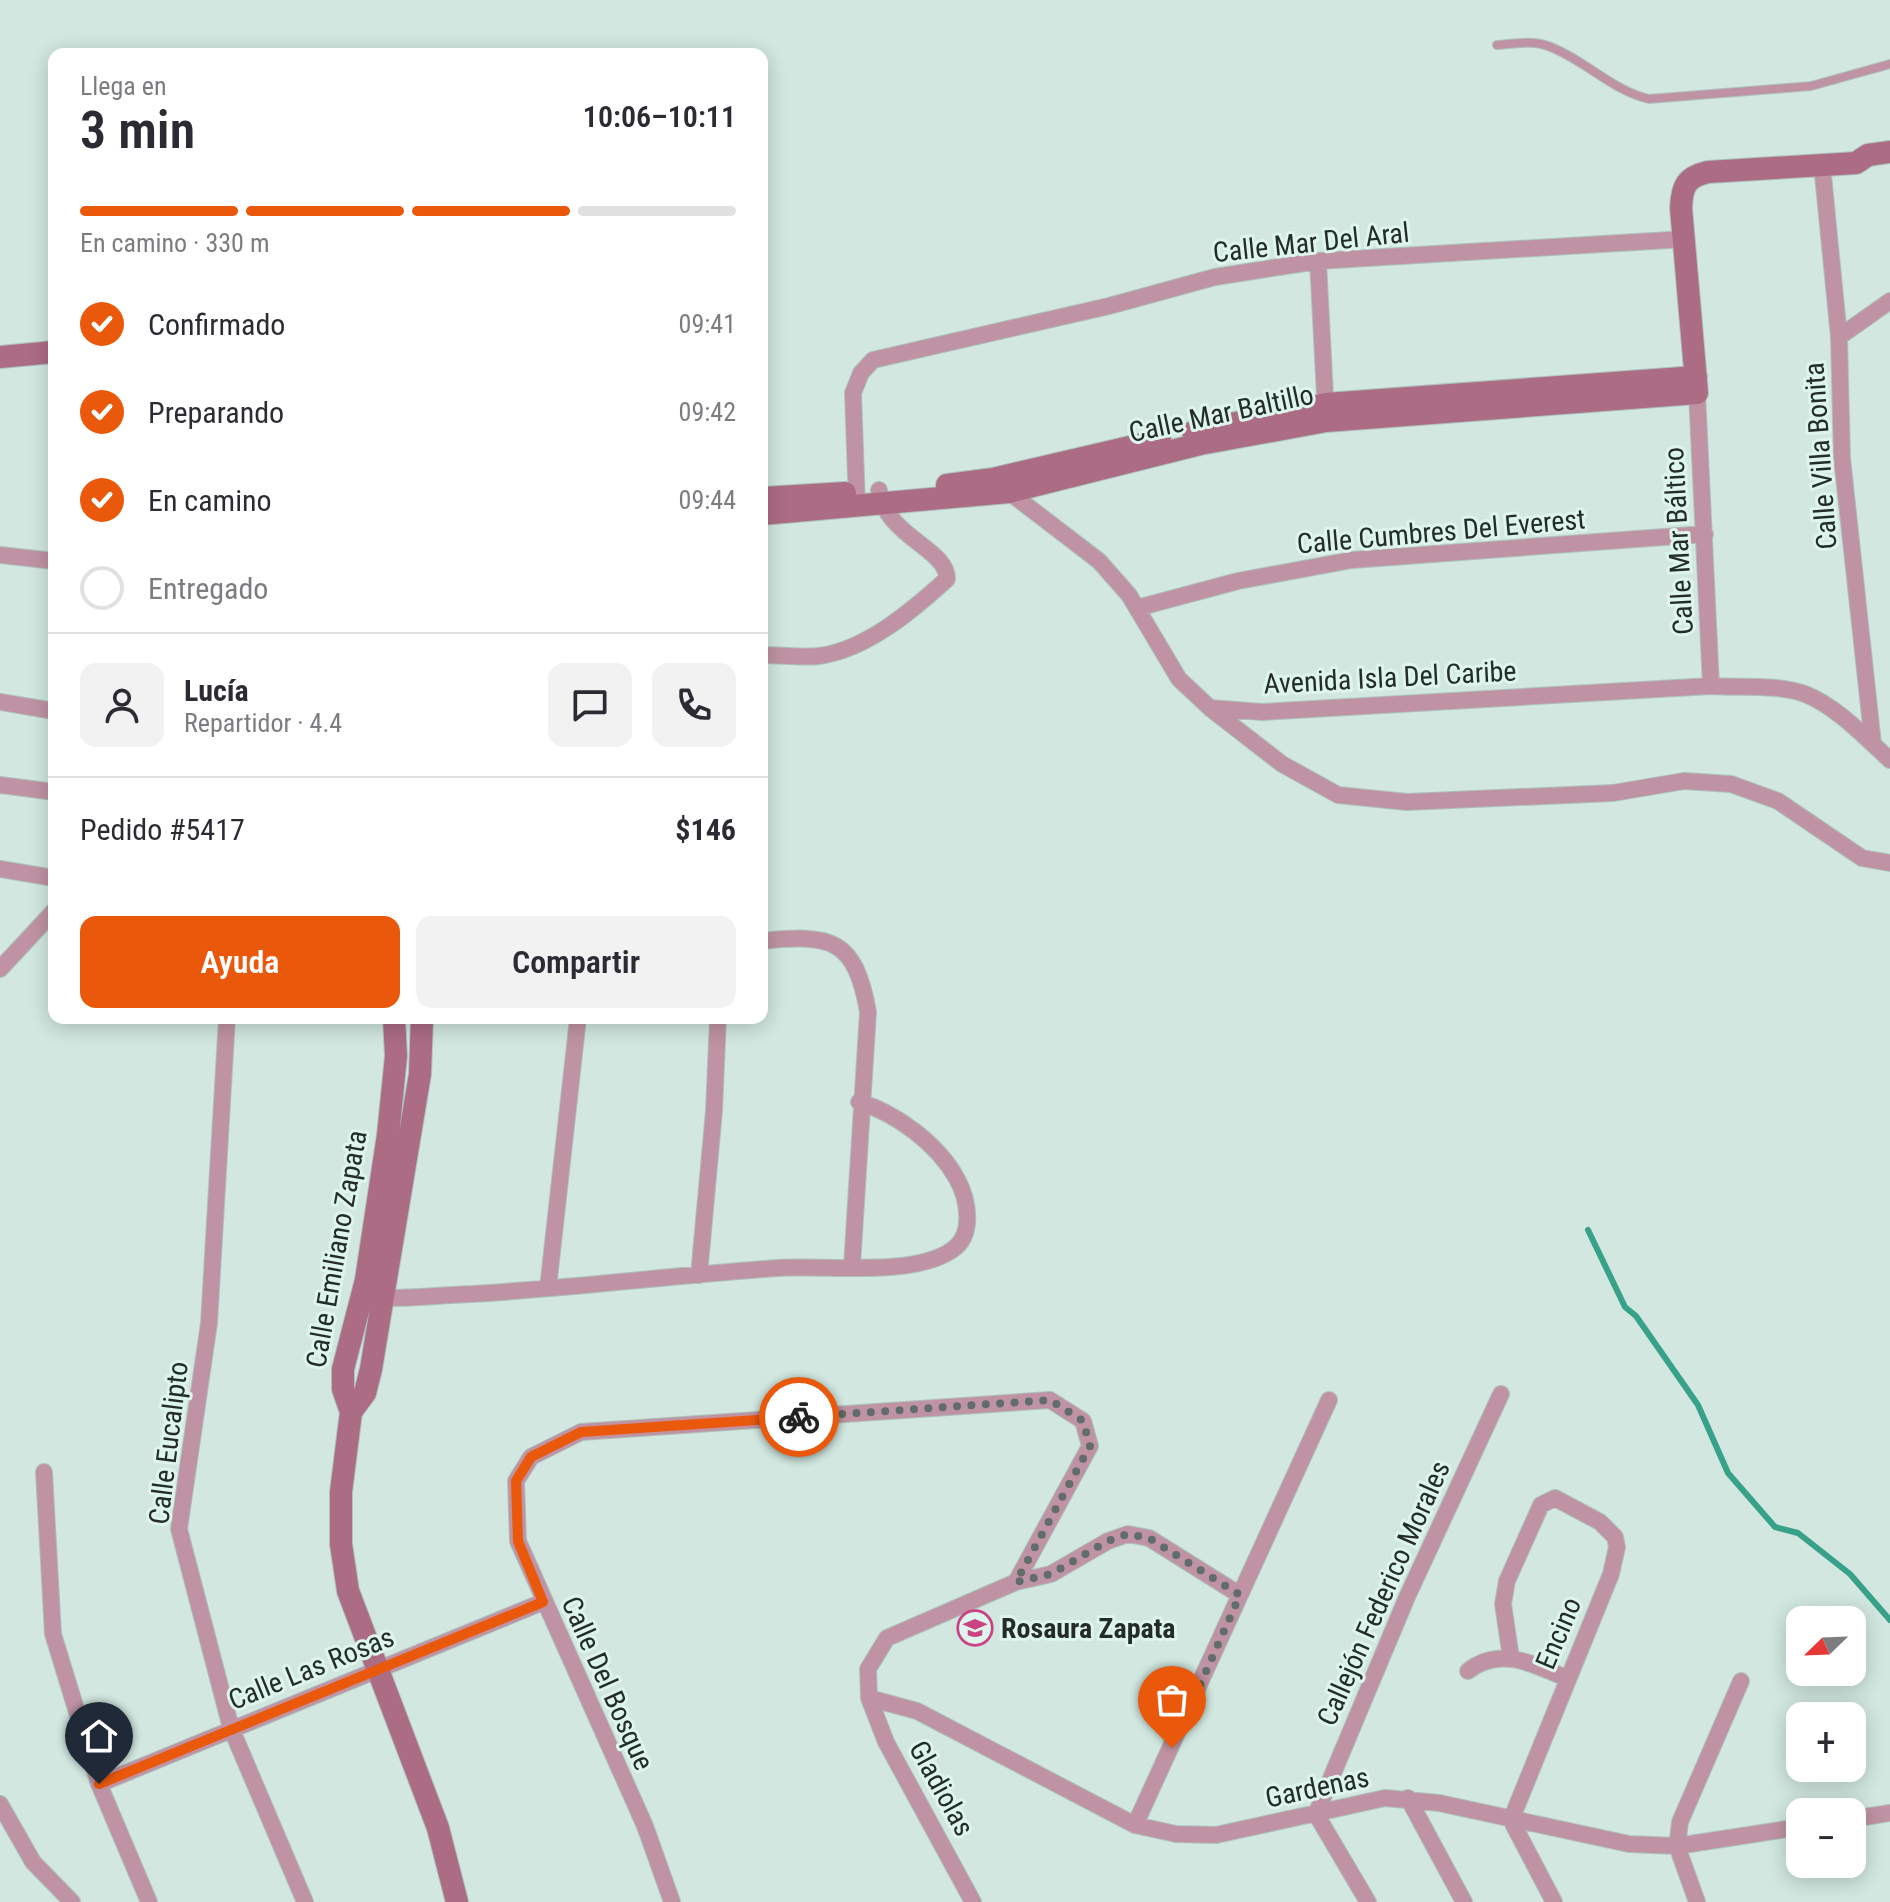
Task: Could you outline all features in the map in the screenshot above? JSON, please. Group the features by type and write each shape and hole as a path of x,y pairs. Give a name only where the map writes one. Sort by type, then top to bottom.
{"main road":[{"path":"1696,385 1682,188 1696,175 1856,163 1868,155 1890,152"},
{"path":"1856,163 1865,168 1890,167"},
{"path":"0,357 48,353"},
{"name":"Calle Mar Baltillo","path":"768,513 856,499 1006,484 1259,415 1326,413 1696,385"},
{"name":"Calle Mar Baltillo","path":"768,498 856,499"},
{"name":"Calle Emiliano Zapata","path":"394,1024 396,1056 372,1298 343,1369 343,1389 351,1412 341,1492 341,1544 348,1591 438,1828 457,1902"},
{"path":"372,1298 420,1074 422,1024"}],"street":[{"name":"Calle Villa Bonita","path":"1822,165 1839,337 1842,458 1873,744"},
{"name":"Calle Mar Del Aral","path":"856,499 853,393 861,373 873,360 1109,306 1215,277 1318,261 1686,239"},
{"path":"1318,261 1326,413"},
{"path":"1839,337 1890,301"},
{"name":"Calle Mar Báltico","path":"1696,385 1711,686"},
{"path":"1006,484 1099,561 1137,608 1179,679 1210,708 1282,764 1338,795 1407,802 1613,793 1684,781 1731,784 1778,801 1862,858 1890,863"},
{"path":"768,655 818,656 839,651 917,607 947,579 943,564 896,525 880,497"},
{"name":"Calle Cumbres Del Everest","path":"1137,608 1238,581 1340,562 1705,534"},
{"path":"0,555 48,560"},
{"name":"Avenida Isla Del Caribe","path":"1210,708 1262,712 1711,686 1804,694 1890,760"},
{"path":"0,702 48,710"},
{"path":"0,785 48,791"},
{"path":"0,869 48,877"},
{"path":"0,969 48,917"},
{"path":"768,940 809,936 843,948 855,963 868,1012 859,1102 852,1266"},
{"name":"Calle Eucalipto","path":"227,1024 209,1323 179,1529 231,1728 305,1902"},
{"path":"548,1288 577,1024"},
{"path":"699,1275 714,1111 718,1024"},
{"path":"372,1298 910,1264 941,1257 956,1248 965,1233 965,1193 951,1168 922,1138 881,1108 859,1102"},
{"name":"Callejón Federico Morales","path":"1316,1814 1407,1597 1501,1394"},
{"name":"Calle Del Bosque","path":"672,1902 645,1826 518,1541 516,1481 531,1457 581,1432 1050,1400 1083,1421 1090,1446 1016,1582"},
{"path":"1135,1825 1329,1400"},
{"path":"44,1472 53,1634 99,1784 149,1902"},
{"name":"Encino","path":"1511,1658 1503,1604 1507,1581 1541,1505 1549,1499 1561,1500 1608,1528 1617,1547 1611,1574 1566,1678 1511,1820"},
{"path":"869,1698 868,1669 887,1638 1016,1582 1051,1574 1108,1541 1128,1534 1149,1538 1240,1595"},
{"name":"Calle Las Rosas","path":"99,1784 543,1602"},
{"path":"1468,1671 1493,1657 1511,1658 1566,1678"},
{"path":"1697,1902 1677,1846 1680,1822 1741,1681"},
{"name":"Gardenas","path":"869,1698 917,1711 1135,1825 1176,1834 1216,1835 1385,1798 1408,1798 1629,1844 1677,1846 1786,1829"},
{"name":"Gladiolas","path":"869,1698 886,1742 973,1902"},
{"path":"1408,1798 1464,1902"},
{"path":"0,1804 33,1862 72,1902"},
{"path":"1866,1817 1890,1813"},
{"path":"1316,1814 1368,1902"},
{"path":"1511,1820 1554,1902"}],"lane":[{"path":"1497,45 1528,43 1548,46 1631,95 1649,99 1811,86 1890,64"}],"waterway":[{"path":"1588,1230 1625,1307 1636,1316 1698,1405 1728,1473 1775,1527 1798,1533 1850,1574 1890,1620"}],"way so far":[{"path":"799,1417 1050,1400 1083,1421 1090,1446 1016,1582 1051,1574 1108,1541 1128,1534 1149,1538 1240,1595 1172,1748"}],"place":[{"name":"Rosaura Zapata","path":"975,1628"}],"route":[{"path":"99,1784 543,1602 518,1541 516,1481 531,1457 581,1432 799,1417"}]}
